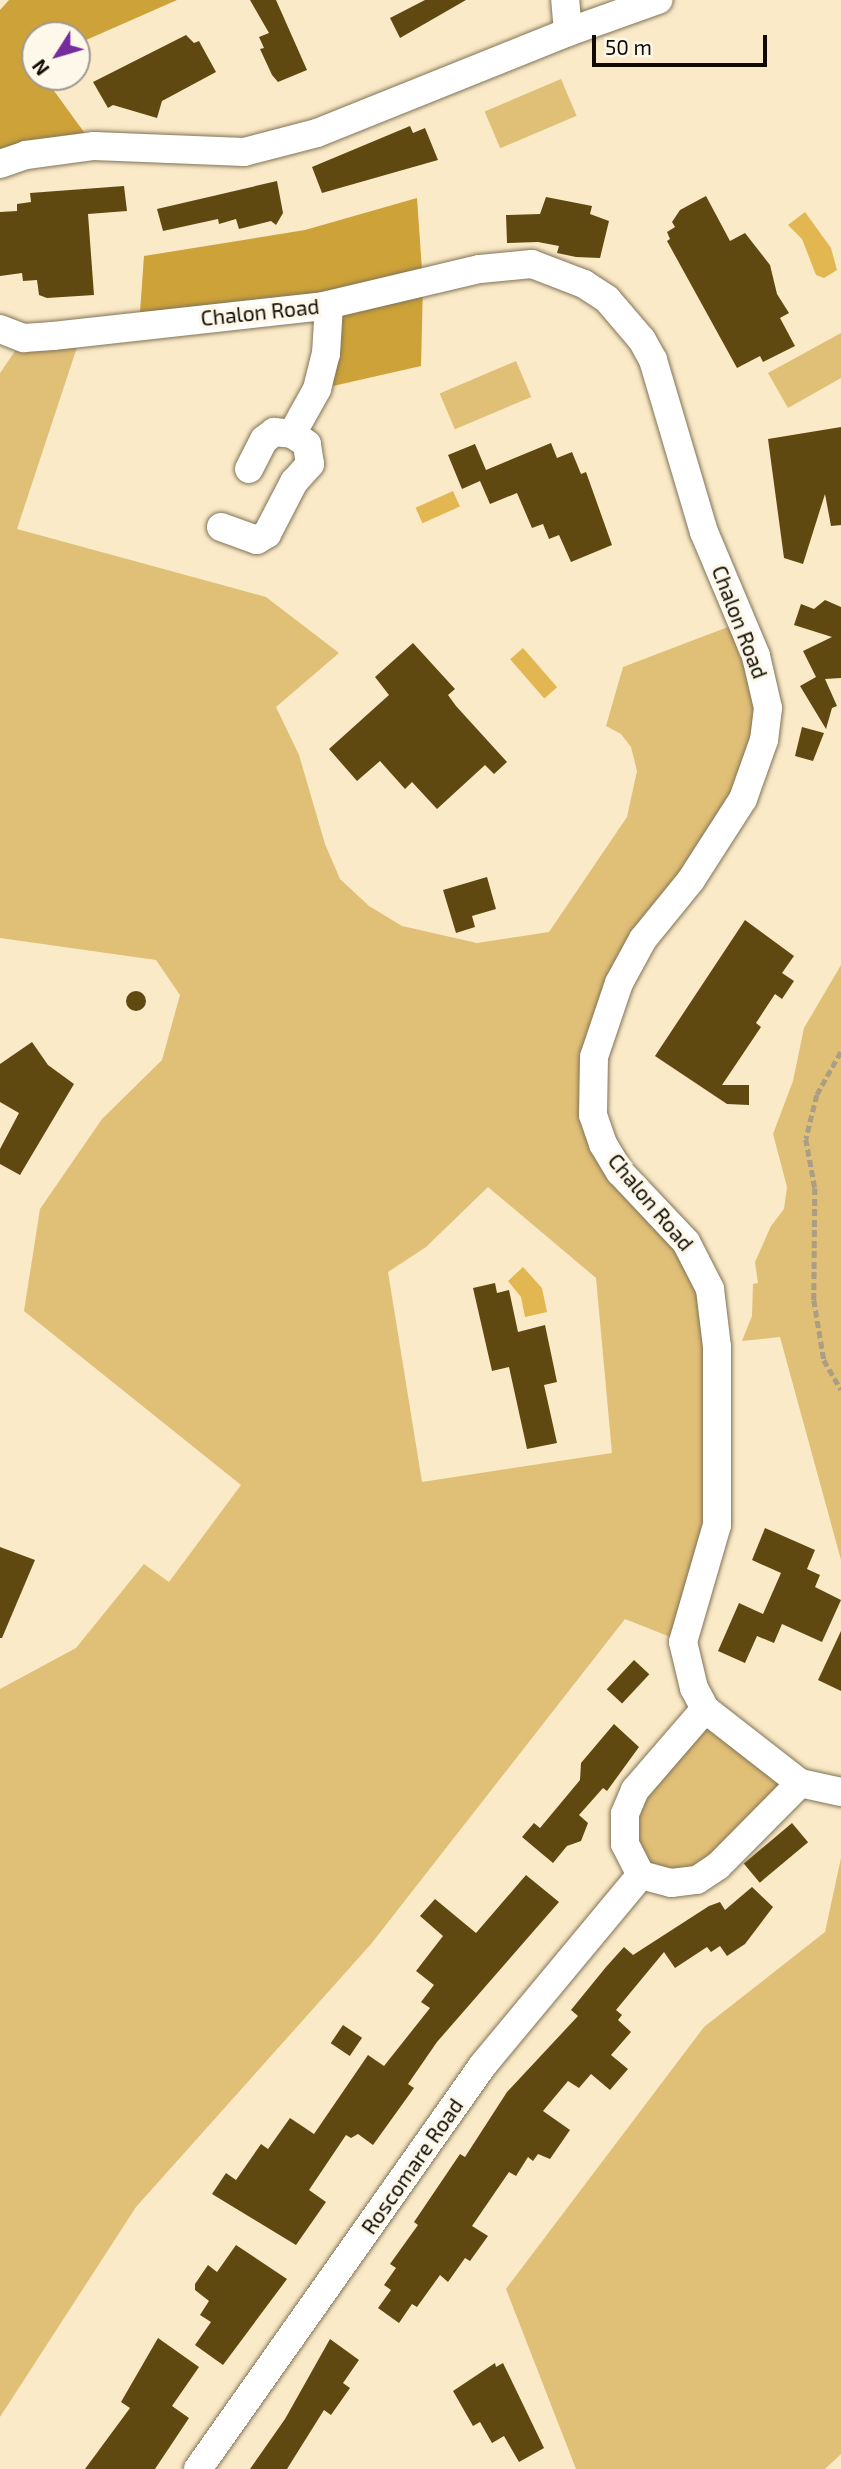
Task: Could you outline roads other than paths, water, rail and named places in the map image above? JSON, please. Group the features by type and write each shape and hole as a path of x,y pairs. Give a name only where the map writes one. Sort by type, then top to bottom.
{"street":[{"path":"565,0 568,32"},
{"path":"0,164 26,155 94,146 244,152 317,133 568,32 658,0"},
{"name":"Chalon Road","path":"0,329 24,338 53,336 329,305 507,264 532,264 558,272 607,299 629,319 653,359 704,532 763,682 768,708 756,769 727,828 643,939 619,983 594,1057 591,1092 593,1115 609,1153 685,1242 710,1289 717,1347 718,1525 683,1642 694,1688 705,1709 800,1783 841,1792"},
{"path":"292,434 317,389 326,354 329,305"},
{"path":"221,527 257,540 267,534 294,482 310,464 307,444 292,434 274,432 264,439 249,469"},
{"path":"705,1709 635,1790 625,1814 625,1844 641,1875 671,1883 697,1880 718,1866 800,1783"},
{"name":"Roscomare Road","path":"198,2469 483,2065 641,1875"}]}
